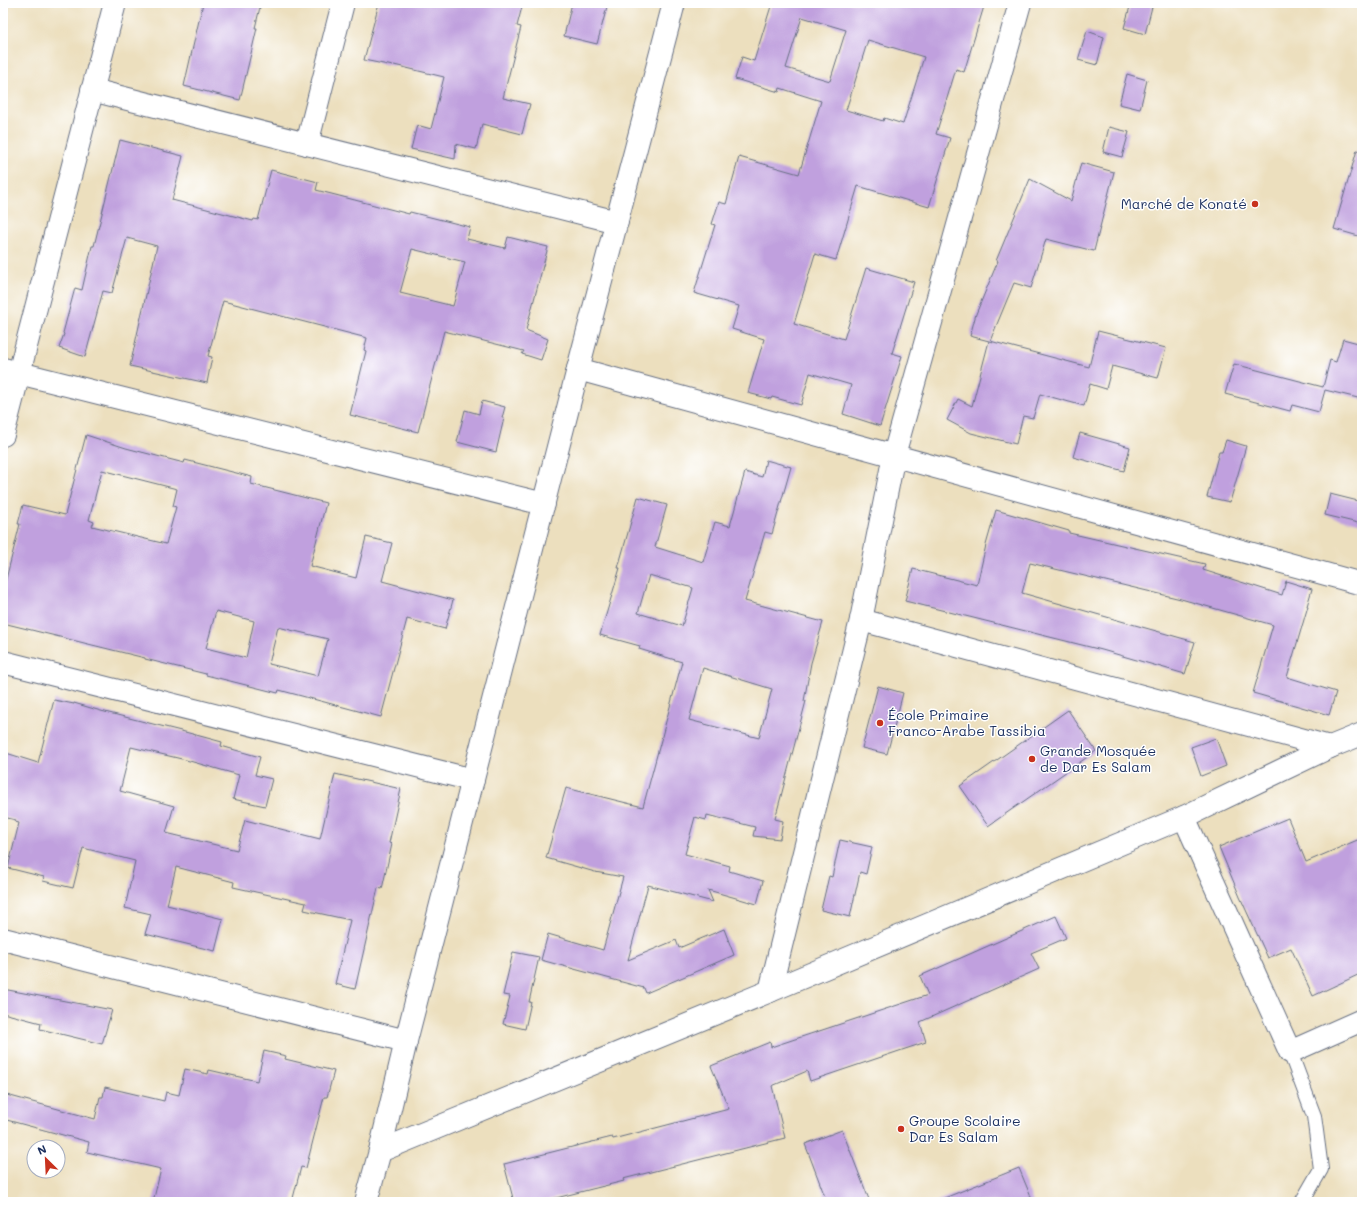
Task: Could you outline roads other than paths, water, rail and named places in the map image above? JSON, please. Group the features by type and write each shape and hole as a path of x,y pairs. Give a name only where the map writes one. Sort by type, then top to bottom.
{"street":[{"path":"3,435 11,370 92,90 115,3"},
{"path":"307,144 343,3"},
{"path":"366,1202 578,369 674,3"},
{"path":"770,991 862,620 894,455 1020,3"},
{"path":"92,90 617,222"},
{"path":"578,369 1362,584"},
{"path":"11,370 544,504"},
{"path":"862,620 1330,747"},
{"path":"3,662 473,780"},
{"path":"380,1151 770,991 1184,817 1330,747 1362,734"},
{"path":"1184,817 1290,1052 1362,1020"},
{"path":"3,939 406,1041"}],"lane":[{"path":"1290,1052 1314,1116 1321,1169 1302,1202"}],"place":[{"name":"Marché de Konaté","path":"1255,204"},
{"name":"École Primaire Franco-Arabe Tassibia","path":"880,723"},
{"name":"Grande Mosquée de Dar Es Salam","path":"1032,759"},
{"name":"Groupe Scolaire Dar Es Salam","path":"901,1129"}]}
